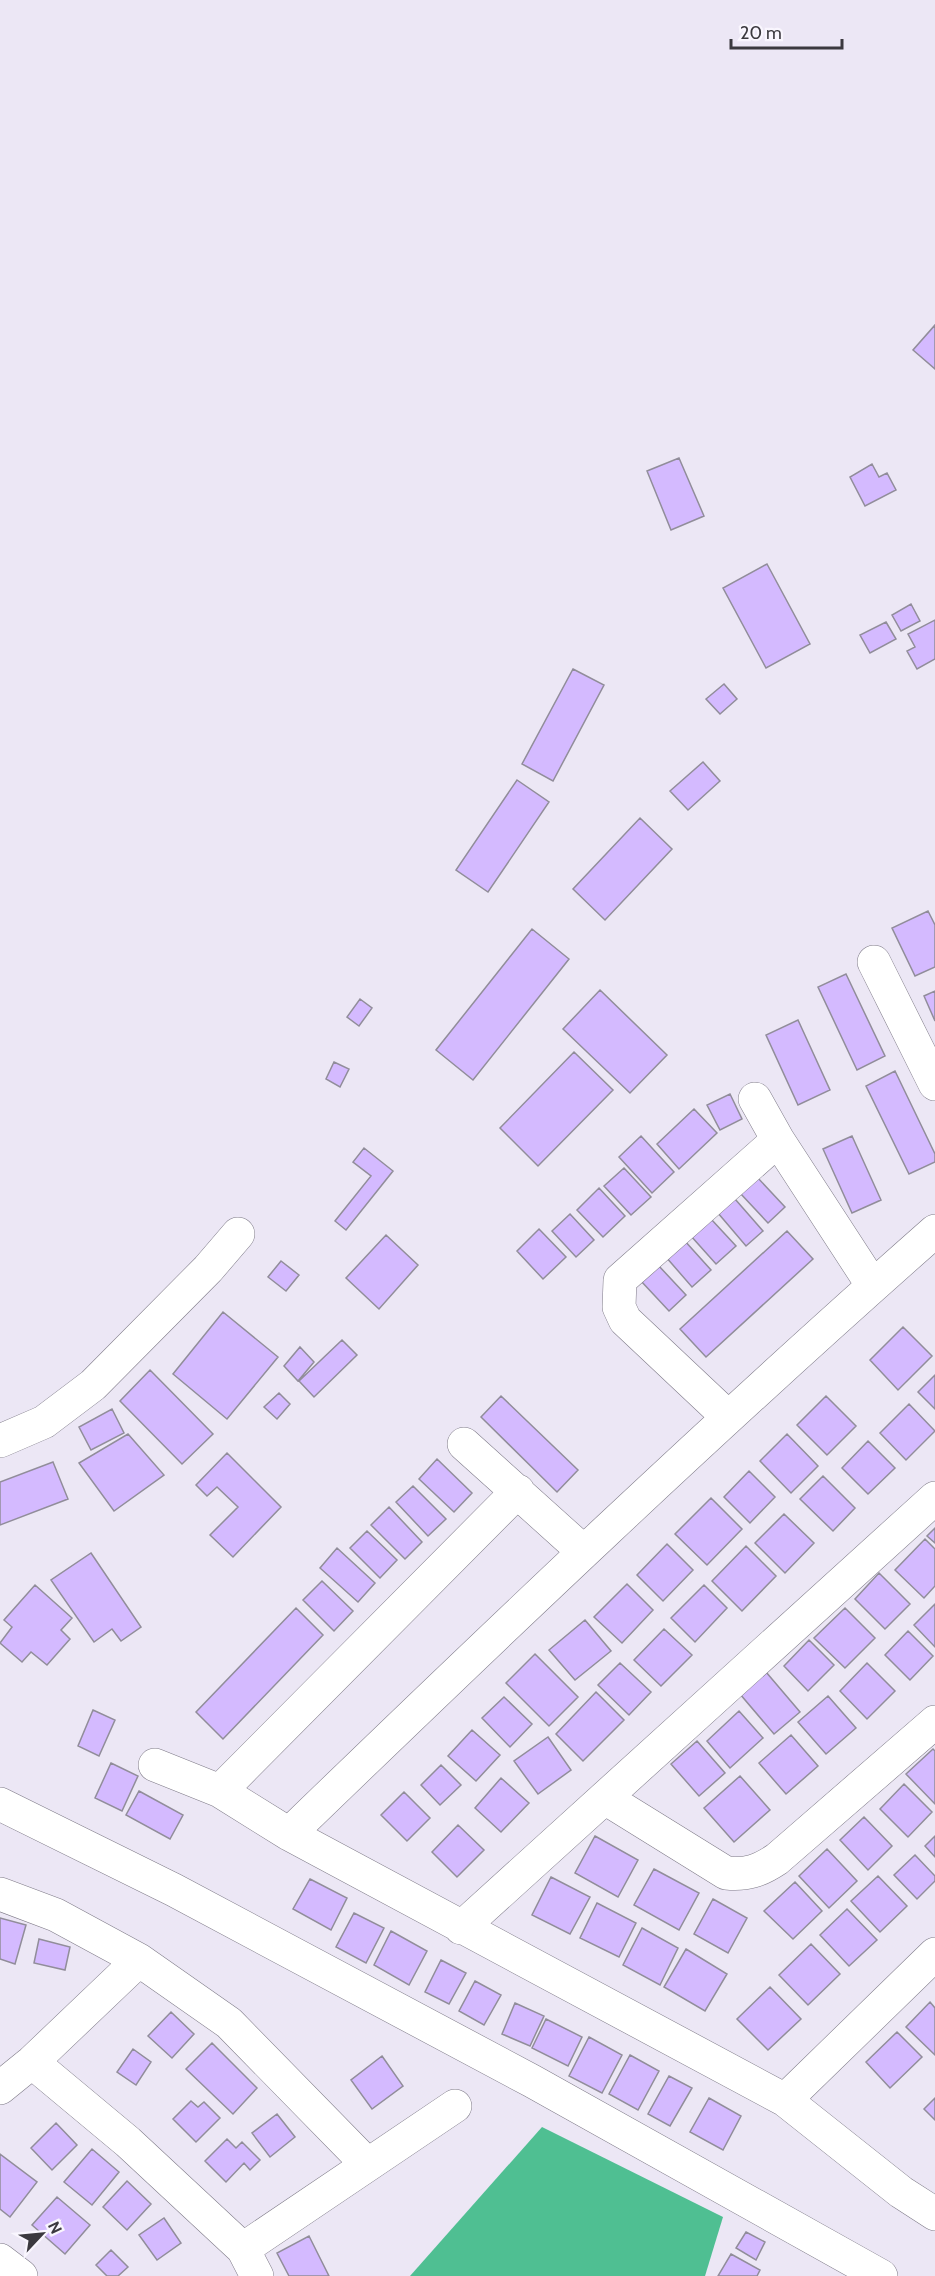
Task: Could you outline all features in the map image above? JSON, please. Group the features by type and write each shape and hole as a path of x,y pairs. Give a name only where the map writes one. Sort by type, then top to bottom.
{"street":[{"path":"874,962 935,1084"},
{"path":"755,1099 778,1140 873,1286"},
{"path":"728,1417 625,1320 619,1307 620,1280 778,1140"},
{"path":"289,1834 442,1683 728,1417 935,1231"},
{"path":"0,1441 44,1422 93,1385 208,1269 237,1234"},
{"path":"464,1444 584,1552"},
{"path":"220,1791 518,1491"},
{"path":"461,1928 935,1498"},
{"path":"605,1798 726,1873 743,1875 760,1870 777,1859 935,1722"},
{"path":"154,1765 220,1791 289,1834 784,2100 901,2192 935,2214"},
{"path":"0,1804 174,1890 532,2081 881,2276"},
{"path":"0,1894 57,1915 139,1960 229,2023 367,2164"},
{"path":"784,2100 935,1954"},
{"path":"0,2088 32,2062 139,1960"},
{"path":"32,2062 128,2142 250,2262 367,2164 455,2106"},
{"path":"0,2260 21,2276"}],"shaded area":[{"path":"542,2127 723,2217 705,2276 410,2276"}],"building":[{"path":"935,325 935,369 913,350"},
{"path":"679,458 704,516 671,530 647,471"},
{"path":"872,464 879,477 887,473 896,490 865,506 850,477"},
{"path":"767,564 810,644 766,668 723,588"},
{"path":"911,604 920,621 901,631 892,615"},
{"path":"935,620 935,659 917,669 907,651 915,647 908,634"},
{"path":"886,622 896,639 870,653 860,635"},
{"path":"573,669 604,685 553,781 522,764"},
{"path":"724,684 737,699 720,714 706,699"},
{"path":"703,762 720,781 688,810 670,791"},
{"path":"517,780 549,802 488,892 456,870"},
{"path":"640,818 672,849 605,920 573,889"},
{"path":"928,911 935,925 935,967 915,976 892,928"},
{"path":"532,929 569,959 473,1080 436,1050"},
{"path":"846,974 885,1056 857,1070 818,987"},
{"path":"600,990 667,1055 630,1093 563,1029"},
{"path":"935,991 935,1021 924,996"},
{"path":"360,999 372,1008 359,1026 347,1017"},
{"path":"798,1020 830,1090 798,1105 766,1035"},
{"path":"574,1052 613,1090 538,1166 500,1128"},
{"path":"334,1062 349,1069 340,1087 326,1079"},
{"path":"895,1071 935,1154 935,1162 909,1174 866,1086"},
{"path":"730,1094 742,1119 720,1130 707,1105"},
{"path":"694,1109 717,1133 679,1169 657,1144"},
{"path":"641,1136 674,1172 652,1193 619,1157"},
{"path":"852,1136 881,1200 852,1213 823,1149"},
{"path":"364,1148 393,1171 346,1230 335,1221 371,1176 353,1162"},
{"path":"624,1168 651,1197 631,1215 604,1186"},
{"path":"757,1177 785,1207 768,1223 740,1193"},
{"path":"599,1188 625,1216 603,1237 577,1210"},
{"path":"735,1199 763,1231 746,1246 718,1213"},
{"path":"570,1214 594,1240 576,1257 552,1231"},
{"path":"711,1219 736,1246 716,1264 691,1236"},
{"path":"539,1229 566,1257 543,1279 517,1251"},
{"path":"787,1231 813,1259 706,1357 680,1329"},
{"path":"386,1235 418,1265 379,1309 346,1278"},
{"path":"684,1240 711,1270 692,1287 666,1257"},
{"path":"281,1261 299,1275 286,1291 268,1277"},
{"path":"658,1265 686,1295 669,1311 641,1281"},
{"path":"223,1312 278,1357 227,1419 173,1374"},
{"path":"903,1327 932,1356 898,1390 870,1360"},
{"path":"342,1340 357,1355 314,1397 299,1381"},
{"path":"300,1347 314,1362 298,1381 284,1366"},
{"path":"150,1370 213,1434 182,1464 120,1401"},
{"path":"935,1375 935,1409 918,1392"},
{"path":"279,1393 290,1404 277,1419 264,1407"},
{"path":"501,1396 578,1470 557,1492 481,1417"},
{"path":"826,1396 856,1426 827,1455 797,1425"},
{"path":"909,1404 935,1431 906,1460 880,1433"},
{"path":"112,1409 124,1433 91,1450 79,1427"},
{"path":"128,1434 164,1475 114,1511 79,1463"},
{"path":"787,1434 818,1466 791,1493 760,1461"},
{"path":"868,1441 895,1468 868,1494 842,1468"},
{"path":"227,1453 281,1507 233,1557 210,1535 238,1507 217,1487 207,1496 196,1485"},
{"path":"437,1459 472,1493 454,1512 419,1479"},
{"path":"53,1462 68,1499 0,1525 0,1482"},
{"path":"749,1471 775,1497 750,1523 724,1497"},
{"path":"823,1476 855,1508 833,1531 800,1499"},
{"path":"413,1486 446,1519 428,1536 396,1502"},
{"path":"711,1498 742,1529 707,1565 675,1534"},
{"path":"389,1507 422,1542 405,1559 371,1525"},
{"path":"784,1514 814,1543 785,1573 755,1543"},
{"path":"935,1528 935,1543 927,1536"},
{"path":"367,1531 397,1560 380,1578 350,1548"},
{"path":"925,1539 935,1549 935,1586 924,1598 895,1570"},
{"path":"667,1544 693,1570 663,1601 637,1575"},
{"path":"746,1546 776,1576 742,1611 712,1581"},
{"path":"337,1548 375,1583 358,1602 320,1568"},
{"path":"91,1553 141,1627 121,1641 112,1629 94,1642 51,1580"},
{"path":"879,1573 910,1604 885,1629 855,1599"},
{"path":"322,1581 353,1611 334,1631 303,1600"},
{"path":"627,1584 653,1610 622,1643 594,1617"},
{"path":"35,1585 72,1618 61,1630 70,1639 47,1665 31,1652 22,1662 0,1643 12,1627 4,1620"},
{"path":"704,1585 727,1608 695,1642 671,1618"},
{"path":"935,1604 935,1647 914,1625"},
{"path":"296,1608 323,1635 223,1739 196,1712"},
{"path":"845,1608 875,1638 845,1668 814,1638"},
{"path":"585,1620 611,1651 575,1680 549,1650"},
{"path":"664,1629 692,1655 661,1686 634,1660"},
{"path":"908,1631 933,1656 910,1680 885,1655"},
{"path":"809,1640 834,1665 808,1691 784,1666"},
{"path":"535,1654 578,1697 549,1726 506,1683"},
{"path":"620,1663 651,1692 629,1715 598,1685"},
{"path":"867,1663 895,1691 867,1719 840,1691"},
{"path":"766,1672 800,1712 774,1734 740,1694"},
{"path":"596,1692 624,1720 583,1761 556,1734"},
{"path":"828,1696 856,1728 826,1754 798,1722"},
{"path":"504,1697 532,1724 510,1747 482,1718"},
{"path":"93,1710 115,1720 99,1756 78,1746"},
{"path":"739,1711 763,1738 730,1768 707,1741"},
{"path":"472,1730 500,1755 476,1781 448,1756"},
{"path":"791,1735 818,1766 786,1794 759,1763"},
{"path":"548,1737 571,1770 538,1794 514,1761"},
{"path":"697,1741 725,1773 699,1796 671,1764"},
{"path":"933,1749 935,1751 935,1804 906,1774"},
{"path":"111,1763 138,1776 122,1811 95,1798"},
{"path":"441,1765 461,1785 440,1805 421,1785"},
{"path":"740,1776 770,1810 734,1842 704,1808"},
{"path":"501,1778 529,1803 501,1832 475,1808"},
{"path":"904,1784 932,1812 908,1837 880,1809"},
{"path":"139,1791 183,1815 170,1839 126,1815"},
{"path":"404,1792 430,1818 407,1841 381,1815"},
{"path":"864,1817 892,1846 868,1870 840,1840"},
{"path":"458,1825 484,1850 457,1877 432,1852"},
{"path":"595,1836 638,1860 618,1897 575,1873"},
{"path":"935,1836 935,1857 925,1846"},
{"path":"827,1849 857,1881 829,1908 799,1876"},
{"path":"915,1855 935,1876 935,1881 917,1899 894,1875"},
{"path":"654,1869 699,1893 679,1930 634,1905"},
{"path":"878,1876 907,1906 880,1932 851,1901"},
{"path":"551,1877 590,1897 570,1934 532,1915"},
{"path":"310,1879 347,1898 331,1930 293,1909"},
{"path":"795,1882 822,1911 793,1939 764,1911"},
{"path":"713,1899 747,1918 728,1953 694,1934"},
{"path":"597,1903 636,1923 619,1957 580,1938"},
{"path":"847,1909 877,1940 849,1966 820,1935"},
{"path":"354,1913 384,1928 366,1963 336,1947"},
{"path":"0,1918 26,1925 15,1964 0,1959"},
{"path":"642,1928 678,1948 660,1985 623,1965"},
{"path":"391,1931 427,1951 409,1985 374,1965"},
{"path":"39,1939 70,1947 65,1970 34,1963"},
{"path":"811,1944 840,1974 808,2005 779,1975"},
{"path":"686,1949 727,1974 705,2011 664,1987"},
{"path":"441,1960 466,1973 449,2004 425,1992"},
{"path":"475,1981 501,1995 484,2025 459,2011"},
{"path":"770,1987 801,2019 768,2050 737,2019"},
{"path":"930,2002 935,2008 935,2055 906,2027"},
{"path":"515,2003 544,2016 530,2046 502,2034"},
{"path":"171,2012 194,2034 172,2058 148,2036"},
{"path":"546,2019 582,2037 568,2066 532,2048"},
{"path":"897,2032 922,2057 890,2088 866,2062"},
{"path":"589,2037 622,2055 602,2093 569,2076"},
{"path":"212,2043 257,2088 233,2114 186,2069"},
{"path":"133,2049 151,2062 136,2085 117,2072"},
{"path":"630,2055 659,2071 638,2110 609,2094"},
{"path":"382,2056 403,2086 372,2109 351,2080"},
{"path":"669,2076 692,2088 670,2126 648,2114"},
{"path":"709,2098 741,2116 723,2150 690,2132"},
{"path":"935,2098 935,2120 924,2109"},
{"path":"191,2101 198,2107 204,2102 220,2118 196,2142 173,2119"},
{"path":"277,2114 295,2137 270,2157 252,2133"},
{"path":"56,2123 77,2145 52,2170 31,2148"},
{"path":"227,2139 236,2148 242,2142 260,2160 250,2170 244,2163 226,2182 205,2161"},
{"path":"92,2149 119,2172 92,2205 64,2182"},
{"path":"0,2154 37,2182 10,2217 0,2209"},
{"path":"127,2181 151,2204 127,2230 103,2207"},
{"path":"57,2197 90,2225 65,2254 32,2225"},
{"path":"164,2218 181,2243 157,2260 139,2235"},
{"path":"746,2232 765,2242 756,2260 736,2248"},
{"path":"309,2236 329,2276 289,2276 277,2253"},
{"path":"111,2250 128,2267 118,2276 107,2276 96,2265"},
{"path":"731,2254 760,2270 757,2276 718,2276"}]}
